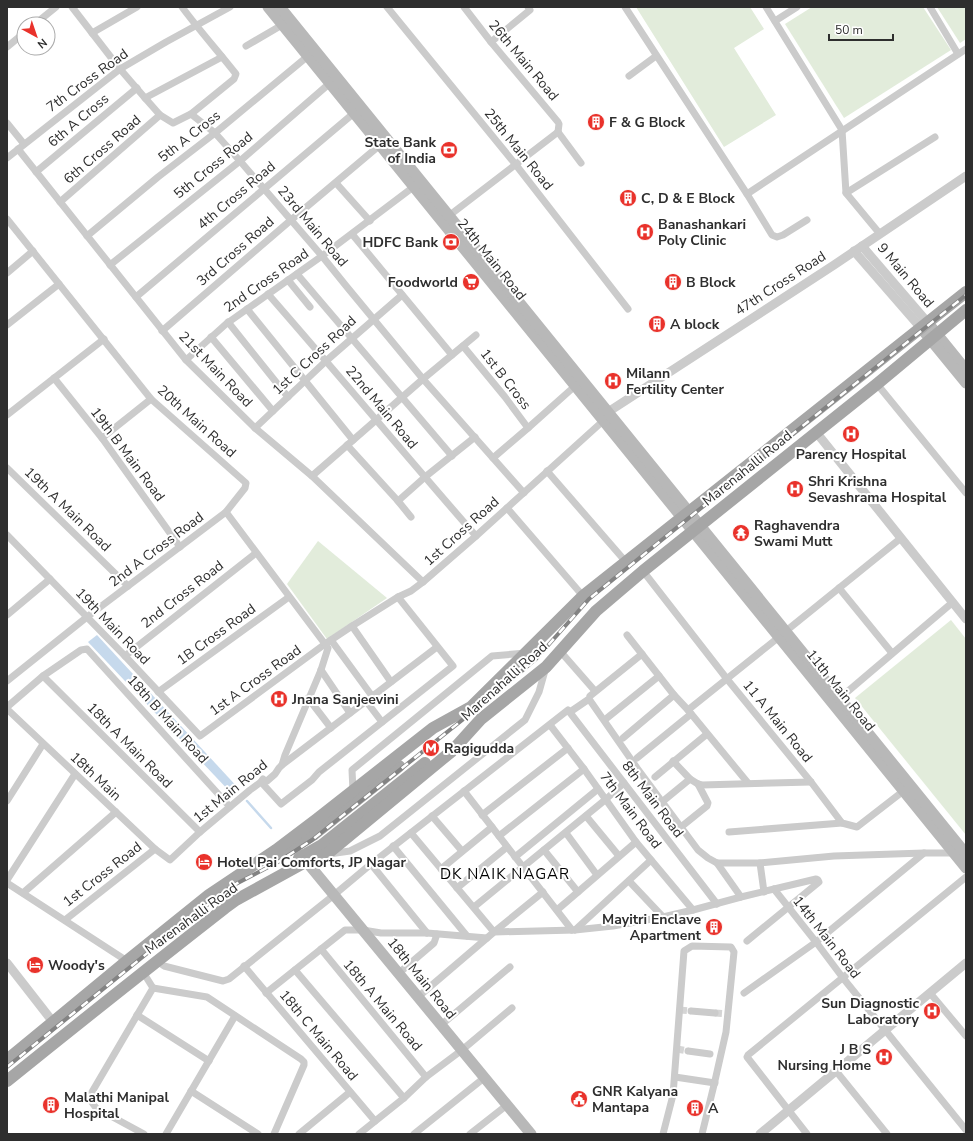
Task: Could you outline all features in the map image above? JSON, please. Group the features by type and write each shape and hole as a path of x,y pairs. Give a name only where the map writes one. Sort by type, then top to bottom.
{"main road":[{"name":"24th Main Road","path":"268,7 380,145 417,184"},
{"name":"24th Main Road","path":"280,7 417,184 696,528"},
{"name":"24th Main Road","path":"445,218 575,386 606,416"},
{"name":"Marenahalli Road","path":"7,1060 209,895 289,840 433,728 471,707 583,596 966,292"},
{"name":"Marenahalli Road","path":"7,1081 236,900 306,861 318,858 325,850 452,751 481,719 546,667 596,611 642,571 877,384 966,310"},
{"path":"924,326 966,370"},
{"path":"933,336 966,383"},
{"name":"11th Main Road","path":"696,528 907,788 966,854"},
{"name":"11th Main Road","path":"782,634 840,698 966,868"},
{"path":"7,1065 130,964 202,908 239,880 313,835 471,707"},
{"name":"18th Main Road","path":"289,840 530,1134"},
{"path":"7,1077 234,895 325,850"}],"street":[{"path":"45,16 56,7"},
{"path":"72,7 120,69 145,98 160,115 173,123 191,114 234,79 236,74 182,7"},
{"path":"92,33 137,7"},
{"name":"7th Cross Road","path":"7,158 120,69 230,7"},
{"name":"25th Main Road","path":"387,7 516,165 628,309"},
{"name":"26th Main Road","path":"464,7 491,42 558,122 558,132 581,163"},
{"path":"625,7 747,194 772,235 777,237 783,235 807,220"},
{"path":"766,7 842,130 846,193 880,234"},
{"path":"775,21 797,7"},
{"path":"930,7 958,54"},
{"path":"491,42 529,8"},
{"path":"246,46 282,25"},
{"path":"7,47 16,40"},
{"path":"747,194 966,49"},
{"name":"5th A Cross","path":"87,236 158,177 215,134 308,56"},
{"path":"629,76 656,56"},
{"path":"145,98 222,57"},
{"name":"5th Cross Road","path":"110,264 240,161 330,83"},
{"name":"6th A Cross","path":"36,172 137,88"},
{"name":"4th Cross Road","path":"136,297 354,113"},
{"name":"23rd Main Road","path":"191,114 215,134 240,161 322,256 423,379 524,493"},
{"name":"6th Cross Road","path":"60,202 160,115"},
{"path":"7,122 24,144"},
{"path":"445,218 558,132"},
{"path":"846,193 935,137"},
{"name":"3rd Cross Road","path":"162,331 380,145"},
{"name":"21st Main Road","path":"18,149 186,360 255,428 312,476 422,582"},
{"name":"47th Cross Road","path":"606,416 966,176"},
{"path":"336,182 370,221"},
{"name":"2nd Cross Road","path":"186,360 228,322 370,221 417,184"},
{"name":"20th Main Road","path":"7,219 151,399 246,483 245,488 226,512"},
{"path":"352,234 452,355"},
{"name":"9 Main Road","path":"862,246 924,326"},
{"path":"7,273 33,251"},
{"path":"854,251 924,326"},
{"path":"297,274 452,456"},
{"path":"288,280 310,307"},
{"path":"7,326 59,284"},
{"name":"22nd Main Road","path":"268,294 476,536"},
{"name":"1st C Cross Road","path":"255,428 326,360 402,295"},
{"path":"247,309 353,440"},
{"path":"228,322 288,397"},
{"path":"312,476 402,397 476,335"},
{"path":"211,337 273,411"},
{"path":"7,415 104,339"},
{"name":"1st B Cross","path":"463,346 505,397 528,428"},
{"name":"19th B Main Road","path":"54,378 102,438 180,547"},
{"path":"877,384 966,493"},
{"path":"493,458 575,386"},
{"path":"102,438 151,399"},
{"name":"1st Cross Road","path":"328,642 398,597 411,591 524,493 606,416"},
{"path":"816,432 966,619"},
{"path":"398,501 475,437"},
{"path":"347,445 411,517"},
{"name":"19th A Main Road","path":"7,468 128,586"},
{"path":"547,471 626,562"},
{"path":"507,508 583,596"},
{"path":"226,512 289,597 328,642 369,699 382,722"},
{"name":"2nd A Cross Road","path":"7,681 87,617 226,512"},
{"name":"19th Main Road","path":"7,535 125,656 200,736"},
{"path":"637,758 727,679 901,538"},
{"name":"2nd Cross Road","path":"125,656 256,552"},
{"name":"11 A Main Road","path":"642,571 811,782 842,823"},
{"path":"9,611 50,579"},
{"path":"839,588 892,653"},
{"name":"1B Cross Road","path":"158,692 289,597"},
{"path":"261,782 281,804 453,666 398,597"},
{"path":"840,698 953,602"},
{"path":"352,626 391,682"},
{"path":"627,635 674,695 748,783"},
{"name":"1st Main Road","path":"170,860 200,832 250,790 261,782 267,781 276,774 281,767 308,698 321,670 328,648 328,642"},
{"name":"1st A Cross Road","path":"200,736 328,642"},
{"path":"281,767 437,647"},
{"name":"18th B Main Road","path":"42,676 81,650 87,649 230,807"},
{"path":"560,651 592,693 642,654"},
{"path":"353,791 352,770 492,656 526,653"},
{"path":"325,850 350,851 380,836 525,720 539,692 546,667"},
{"path":"321,670 350,713"},
{"path":"7,708 42,676"},
{"name":"18th A Main Road","path":"42,676 200,832"},
{"path":"607,718 659,676"},
{"path":"623,738 674,695"},
{"path":"308,698 331,728"},
{"path":"157,962 164,966 223,981 229,980 244,966 393,846 550,725 589,699 637,768 698,850 717,863 741,897"},
{"name":"18th Main","path":"7,708 43,744 155,849 170,860"},
{"name":"8th Main Road","path":"569,711 717,904"},
{"name":"7th Main Road","path":"550,725 584,769 636,842 693,910"},
{"path":"655,777 707,734"},
{"path":"7,799 43,744"},
{"path":"482,815 568,748"},
{"path":"673,762 690,779 702,785 811,782"},
{"path":"499,836 584,769"},
{"path":"75,774 7,881 127,961"},
{"path":"662,802 690,779"},
{"path":"474,907 606,800 624,783"},
{"path":"681,827 707,806 708,803 698,784"},
{"path":"729,832 842,823 857,827 907,788"},
{"path":"515,857 598,789"},
{"path":"464,791 574,930"},
{"path":"23,893 116,812"},
{"path":"432,816 462,851"},
{"path":"586,816 619,856"},
{"path":"441,869 492,827"},
{"path":"566,832 598,875"},
{"path":"411,833 494,932"},
{"path":"557,910 636,842"},
{"path":"393,846 467,936"},
{"path":"457,888 507,847"},
{"name":"1st Cross Road","path":"65,920 155,849"},
{"path":"544,850 578,892"},
{"path":"717,863 760,863 834,856 924,852 954,853"},
{"path":"744,993 816,942 924,852"},
{"path":"574,930 652,860"},
{"path":"760,863 764,892"},
{"path":"370,864 427,933"},
{"path":"806,1134 748,1058 748,1055 966,877"},
{"path":"494,932 574,930 613,926 663,917 816,880 820,882 747,941"},
{"path":"629,881 663,917"},
{"name":"14th Main Road","path":"774,889 843,978 966,1130"},
{"path":"418,997 543,892"},
{"path":"266,993 345,930 363,930 381,933 427,933 487,938"},
{"path":"398,973 434,943 437,934"},
{"path":"663,1134 673,1095 684,951 692,946 731,947 734,952 726,1032 702,1134"},
{"name":"18th A Main Road","path":"321,949 426,1077"},
{"path":"7,963 53,1022"},
{"path":"760,1134 966,963"},
{"name":"18th C Main Road","path":"244,966 375,1121"},
{"path":"441,1025 510,967"},
{"path":"295,970 404,1098"},
{"path":"143,972 153,988 205,996 304,1062 274,1134"},
{"path":"144,1134 96,1108 92,1101 92,1092 153,988"},
{"path":"930,993 966,1036"},
{"path":"359,1134 404,1098 426,1077 462,1050 512,1008"},
{"path":"691,1010 715,1013"},
{"path":"137,1015 208,1061"},
{"path":"166,1134 235,1016"},
{"path":"688,1051 710,1054"},
{"path":"836,1071 887,1134"},
{"path":"675,1077 714,1083"},
{"path":"414,1134 484,1078"},
{"path":"191,1091 258,1134"},
{"path":"299,1134 350,1092"},
{"path":"470,1134 507,1105"}],"green space":[{"path":"636,7 750,7 764,29 734,48 776,115 724,147"},
{"path":"812,7 923,7 951,50 844,118 785,24"},
{"path":"937,7 966,7 966,39 960,43"},
{"path":"318,541 387,598 327,639 287,584"},
{"path":"951,620 966,639 966,835 855,698"}],"water":[{"path":"97,635 240,790 233,795 88,642"}],"waterway":[{"path":"247,801 271,828"}],"tunnel":[{"path":"680,1010 691,1011"},
{"path":"715,1013 728,1014"},
{"path":"677,1049 688,1051"}],"railway":[{"path":"7,1067 232,886 278,862 312,840 486,701 536,659 589,599 966,295"}],"place":[{"name":"F & G Block","path":"596,122"},
{"name":"State Bank of India","path":"449,150"},
{"name":"C, D & E Block","path":"628,198"},
{"name":"Banashankari Poly Clinic","path":"645,232"},
{"name":"HDFC Bank","path":"451,242"},
{"name":"Foodworld","path":"471,282"},
{"name":"B Block","path":"673,282"},
{"name":"A block","path":"657,324"},
{"name":"Milann Fertility Center","path":"613,381"},
{"name":"Parency Hospital","path":"851,434"},
{"name":"Shri Krishna Sevashrama Hospital","path":"795,489"},
{"name":"Raghavendra Swami Mutt","path":"741,533"},
{"name":"Jnana Sanjeevini","path":"279,699"},
{"name":"Ragigudda","path":"431,748"},
{"name":"Hotel Pai Comforts, JP Nagar","path":"204,862"},
{"name":"Mayitri Enclave Apartment","path":"714,927"},
{"name":"Woody's","path":"35,965"},
{"name":"Sun Diagnostic Laboratory","path":"932,1011"},
{"name":"J B S Nursing Home","path":"884,1057"},
{"name":"GNR Kalyana Mantapa","path":"579,1099"},
{"name":"Malathi Manipal Hospital","path":"51,1105"},
{"name":"A","path":"695,1108"}],"district":[{"name":"DK NAIK NAGAR","path":"505,874"}]}
